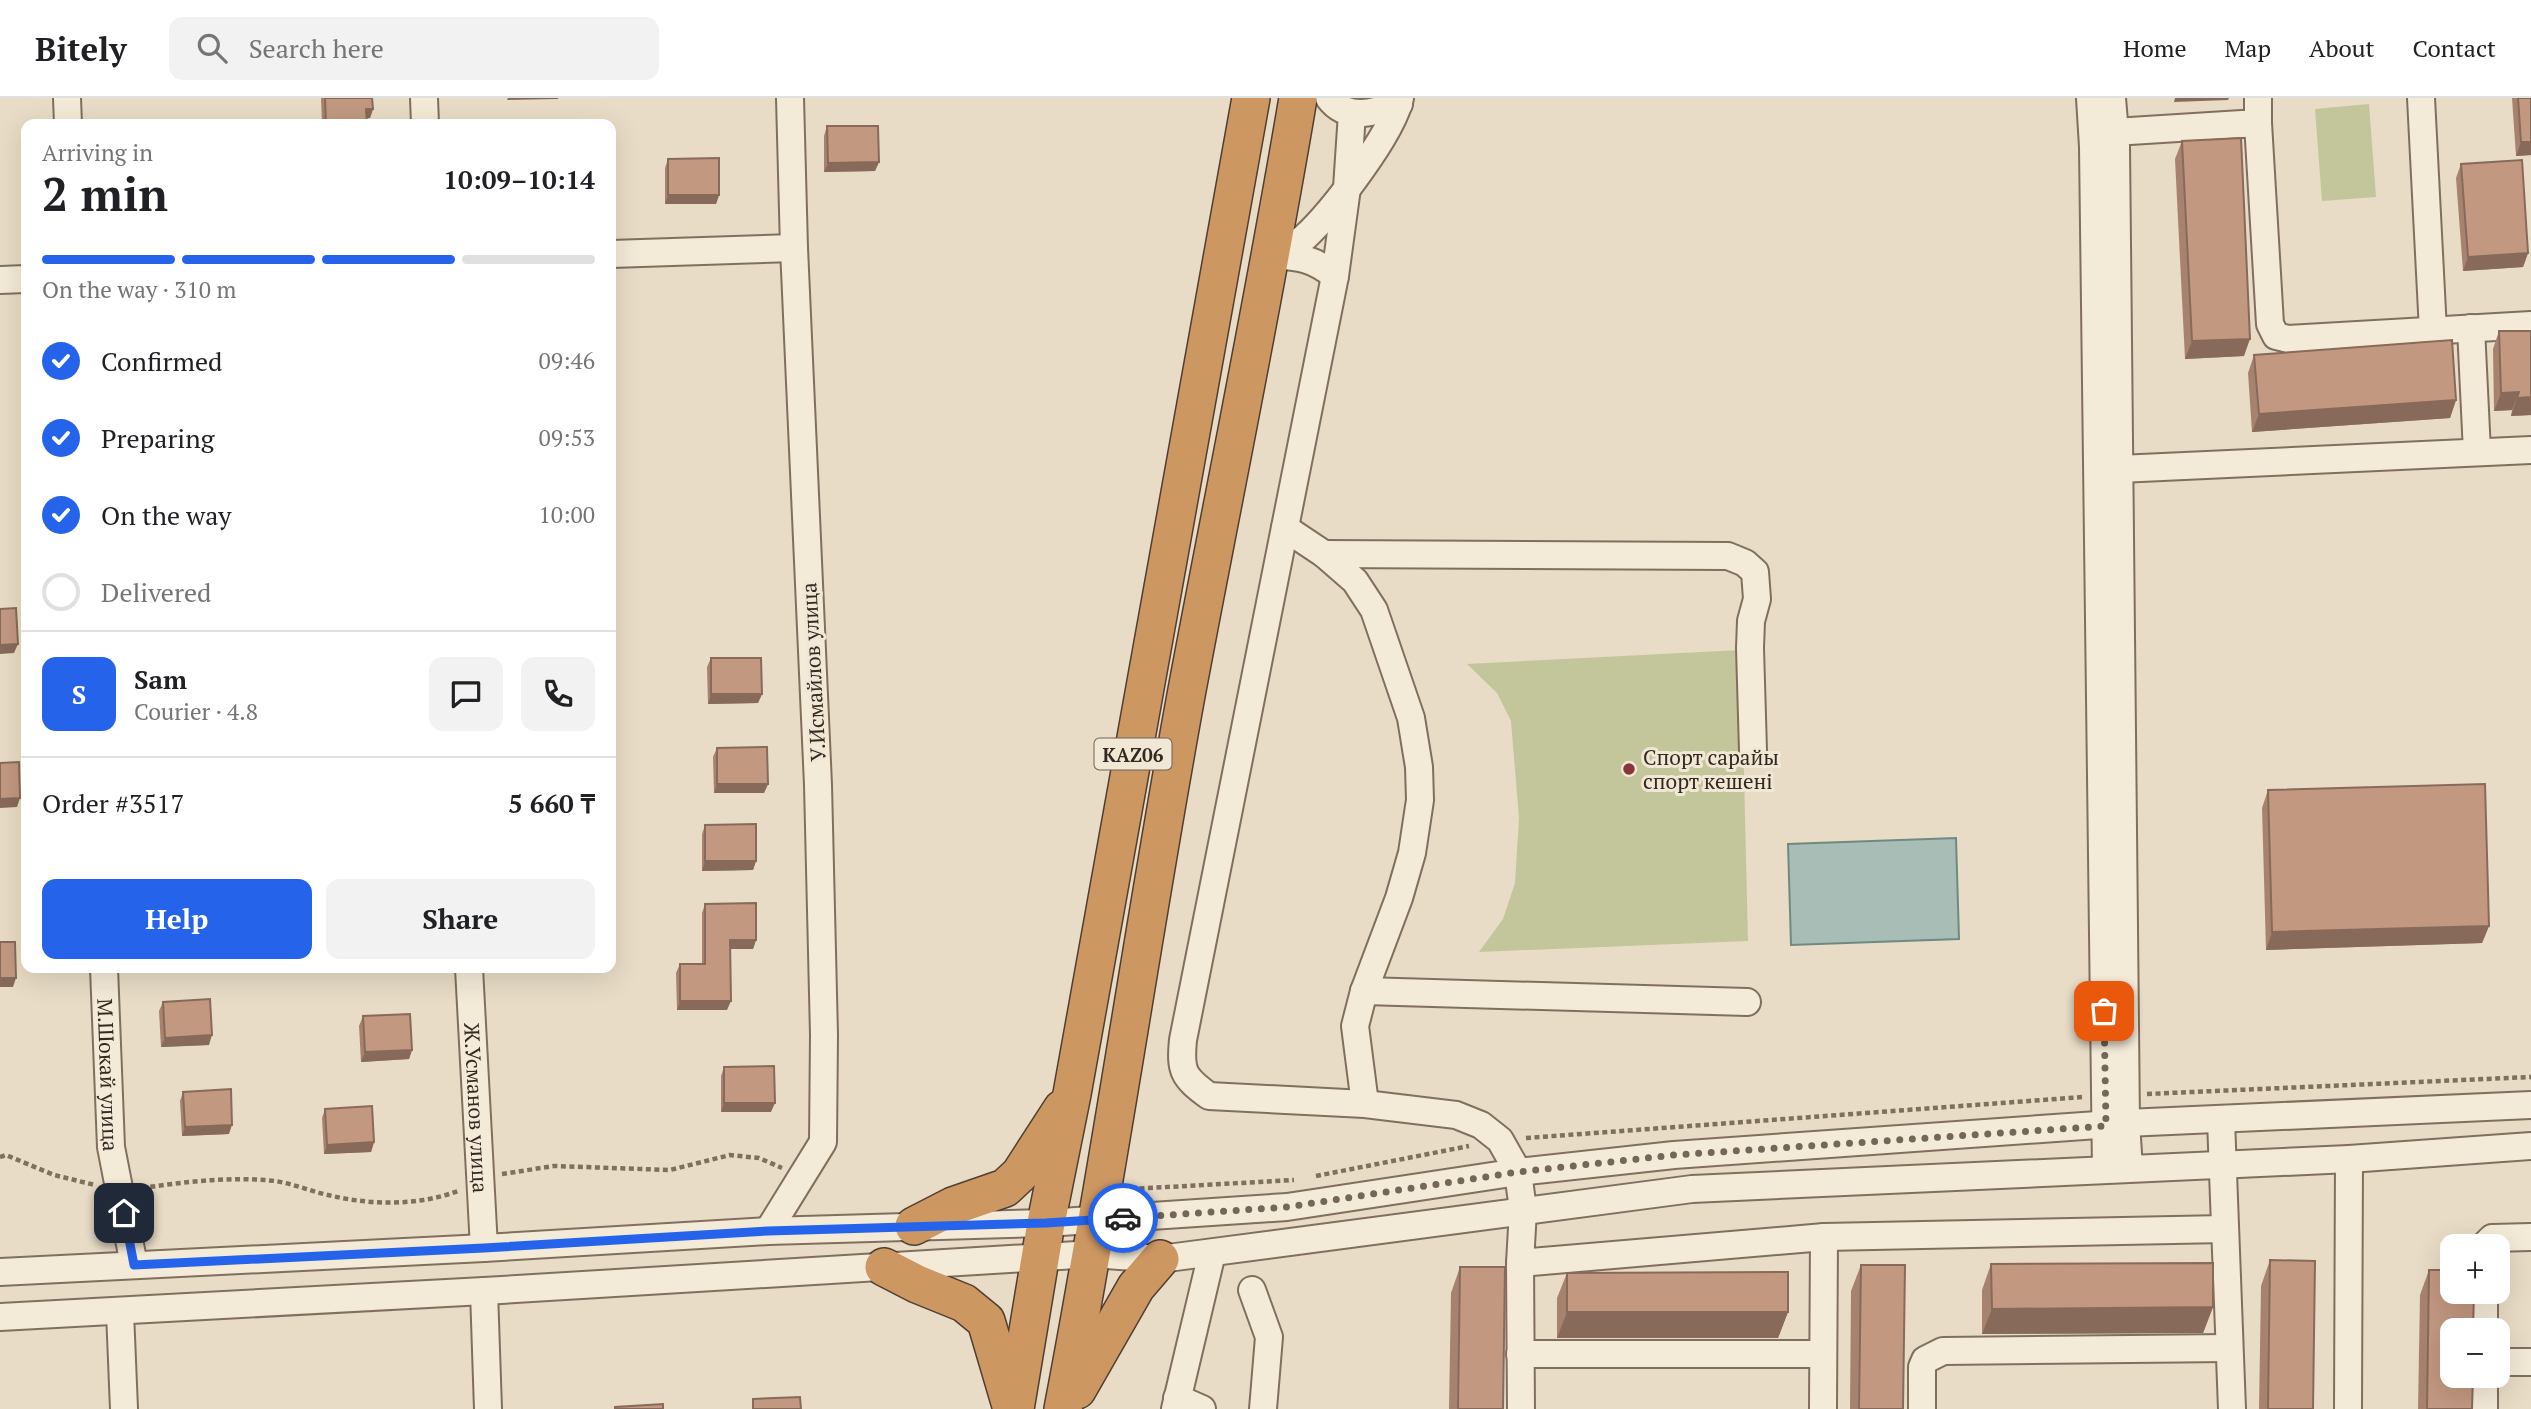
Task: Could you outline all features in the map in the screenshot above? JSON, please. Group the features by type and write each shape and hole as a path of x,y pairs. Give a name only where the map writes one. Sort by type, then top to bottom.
{"highway":[{"name":"KАZ06","path":"1013,1409 1251,98"},
{"name":"KАZ06","path":"1065,1409 1187,691 1272,255 1298,98"},
{"path":"1146,683 1187,691"},
{"path":"914,1226 953,1206 1005,1188 1020,1174 1072,1094"},
{"path":"1065,1409 1136,1287 1160,1259"},
{"path":"884,1267 964,1303 986,1321 1013,1409"}],"street":[{"path":"67,98 68,119"},
{"path":"424,98 425,119"},
{"name":"У.Исмайлов улица","path":"768,1231 823,1142 824,1035 818,785 789,98"},
{"path":"1329,98 1352,113 1372,114 1399,101"},
{"path":"2090,98 2103,132 2119,469 2116,1124"},
{"path":"2112,98 2103,132 2117,1168"},
{"path":"2421,98 2433,331"},
{"path":"1272,255 1304,238 1347,188 1379,144 1399,101"},
{"path":"2103,132 2258,111 2270,324 2276,336 2288,339 2531,325"},
{"path":"1352,113 1347,188 1335,276 1183,1040 1181,1064 1191,1083 1209,1096 1365,1104 1456,1115 1481,1125 1500,1140 1518,1172 1523,1210 1520,1262 1521,1409"},
{"path":"616,254 794,248"},
{"path":"1272,255 1304,258 1321,264 1335,276"},
{"path":"0,280 21,279"},
{"path":"2471,328 2477,452"},
{"path":"2119,469 2531,450"},
{"path":"1285,528 1324,554 1355,581 1374,610 1411,718 1419,766 1420,800 1412,853 1399,898 1364,991 1355,1026 1365,1104"},
{"path":"1324,554 1728,556 1745,563 1755,572 1757,598 1751,621 1749,648 1753,751"},
{"name":"М.Шокай улица","path":"104,973 111,1147 134,1265"},
{"name":"Ж.Усманов улица","path":"469,973 484,1248"},
{"path":"1364,991 1747,1002"},
{"path":"0,1272 768,1231 914,1226 1044,1240 1096,1237 1160,1259 1692,1189 2349,1159 2529,1146 2528,1105 2116,1124 1674,1155 1518,1172 1096,1237 1044,1240 884,1267 0,1317"},
{"path":"2221,1120 2232,1409"},
{"path":"2348,1409 2349,1159"},
{"path":"1520,1262 1824,1237 2224,1229"},
{"path":"1823,1409 1824,1237"},
{"path":"2510,1238 2531,1237"},
{"path":"1202,1409 1176,1403 1212,1253"},
{"path":"1252,1290 1269,1337 1263,1409"},
{"path":"484,1291 488,1409"},
{"path":"120,1312 124,1409"},
{"path":"1922,1409 1922,1367 1925,1360 1942,1351 2229,1348"},
{"path":"1520,1354 1823,1354"},
{"path":"2510,1362 2531,1362"},
{"path":"2484,1388 2484,1409"}],"path":[{"path":"0,1157 6,1155 54,1175 87,1184 137,1189 198,1180 275,1181 334,1197 376,1203 443,1197 505,1173 554,1166 670,1170 730,1155 759,1158 802,1177"}],"green space":[{"path":"2369,104 2376,197 2322,201 2315,109"},
{"name":"Спорт сарайы спорт кешені","path":"1741,650 1748,941 1479,952 1503,919 1515,883 1519,818 1511,721 1497,693 1467,664"}],"water":[{"path":"1956,838 1959,939 1791,945 1788,844"}],"building":[{"path":"325,98 372,98 373,109 366,109 367,119 326,119"},
{"path":"2518,98 2531,98 2531,142 2521,142"},
{"path":"827,126 878,126 879,162 828,163"},
{"path":"2241,138 2250,339 2192,341 2182,141"},
{"path":"719,158 719,195 668,195 668,159"},
{"path":"2522,160 2528,253 2468,257 2461,164"},
{"path":"2499,331 2531,331 2531,397 2517,398 2519,392 2501,393"},
{"path":"2452,340 2456,400 2259,414 2254,355"},
{"path":"16,608 18,644 0,645 0,609"},
{"path":"711,658 761,658 762,694 711,694"},
{"path":"767,747 768,784 717,784 717,748"},
{"path":"19,762 20,798 0,799 0,763"},
{"path":"2485,784 2489,926 2272,932 2268,790"},
{"path":"756,824 756,861 705,861 705,825"},
{"path":"756,903 756,940 730,940 731,1001 680,1001 680,964 705,964 705,904"},
{"path":"0,942 15,942 16,978 0,978"},
{"path":"210,999 212,1035 165,1038 163,1002"},
{"path":"410,1014 412,1050 365,1052 363,1016"},
{"path":"774,1066 775,1103 724,1103 724,1067"},
{"path":"231,1089 232,1125 185,1127 183,1092"},
{"path":"372,1106 374,1142 327,1145 325,1109"},
{"path":"2270,1260 2315,1261 2313,1409 2268,1409"},
{"path":"2213,1263 2213,1307 1992,1309 1991,1264"},
{"path":"1861,1265 1905,1265 1903,1409 1859,1409"},
{"path":"1460,1267 1505,1267 1503,1409 1458,1409"},
{"path":"2429,1270 2440,1270 2440,1304 2474,1304 2473,1318 2440,1318 2440,1388 2473,1388 2472,1409 2427,1409"},
{"path":"1788,1272 1788,1312 1567,1312 1567,1273"},
{"path":"800,1397 801,1409 753,1409 753,1399"},
{"path":"663,1404 663,1409 615,1409 615,1407"}],"way so far":[{"path":"1123,1218 1287,1207 1518,1172 1674,1155 2106,1126 2104,1011"}],"place":[{"name":"Спорт сарайы спорт кешені","path":"1629,769"}],"route":[{"path":"124,1213 134,1265 768,1231 1046,1223 1123,1218"}]}
